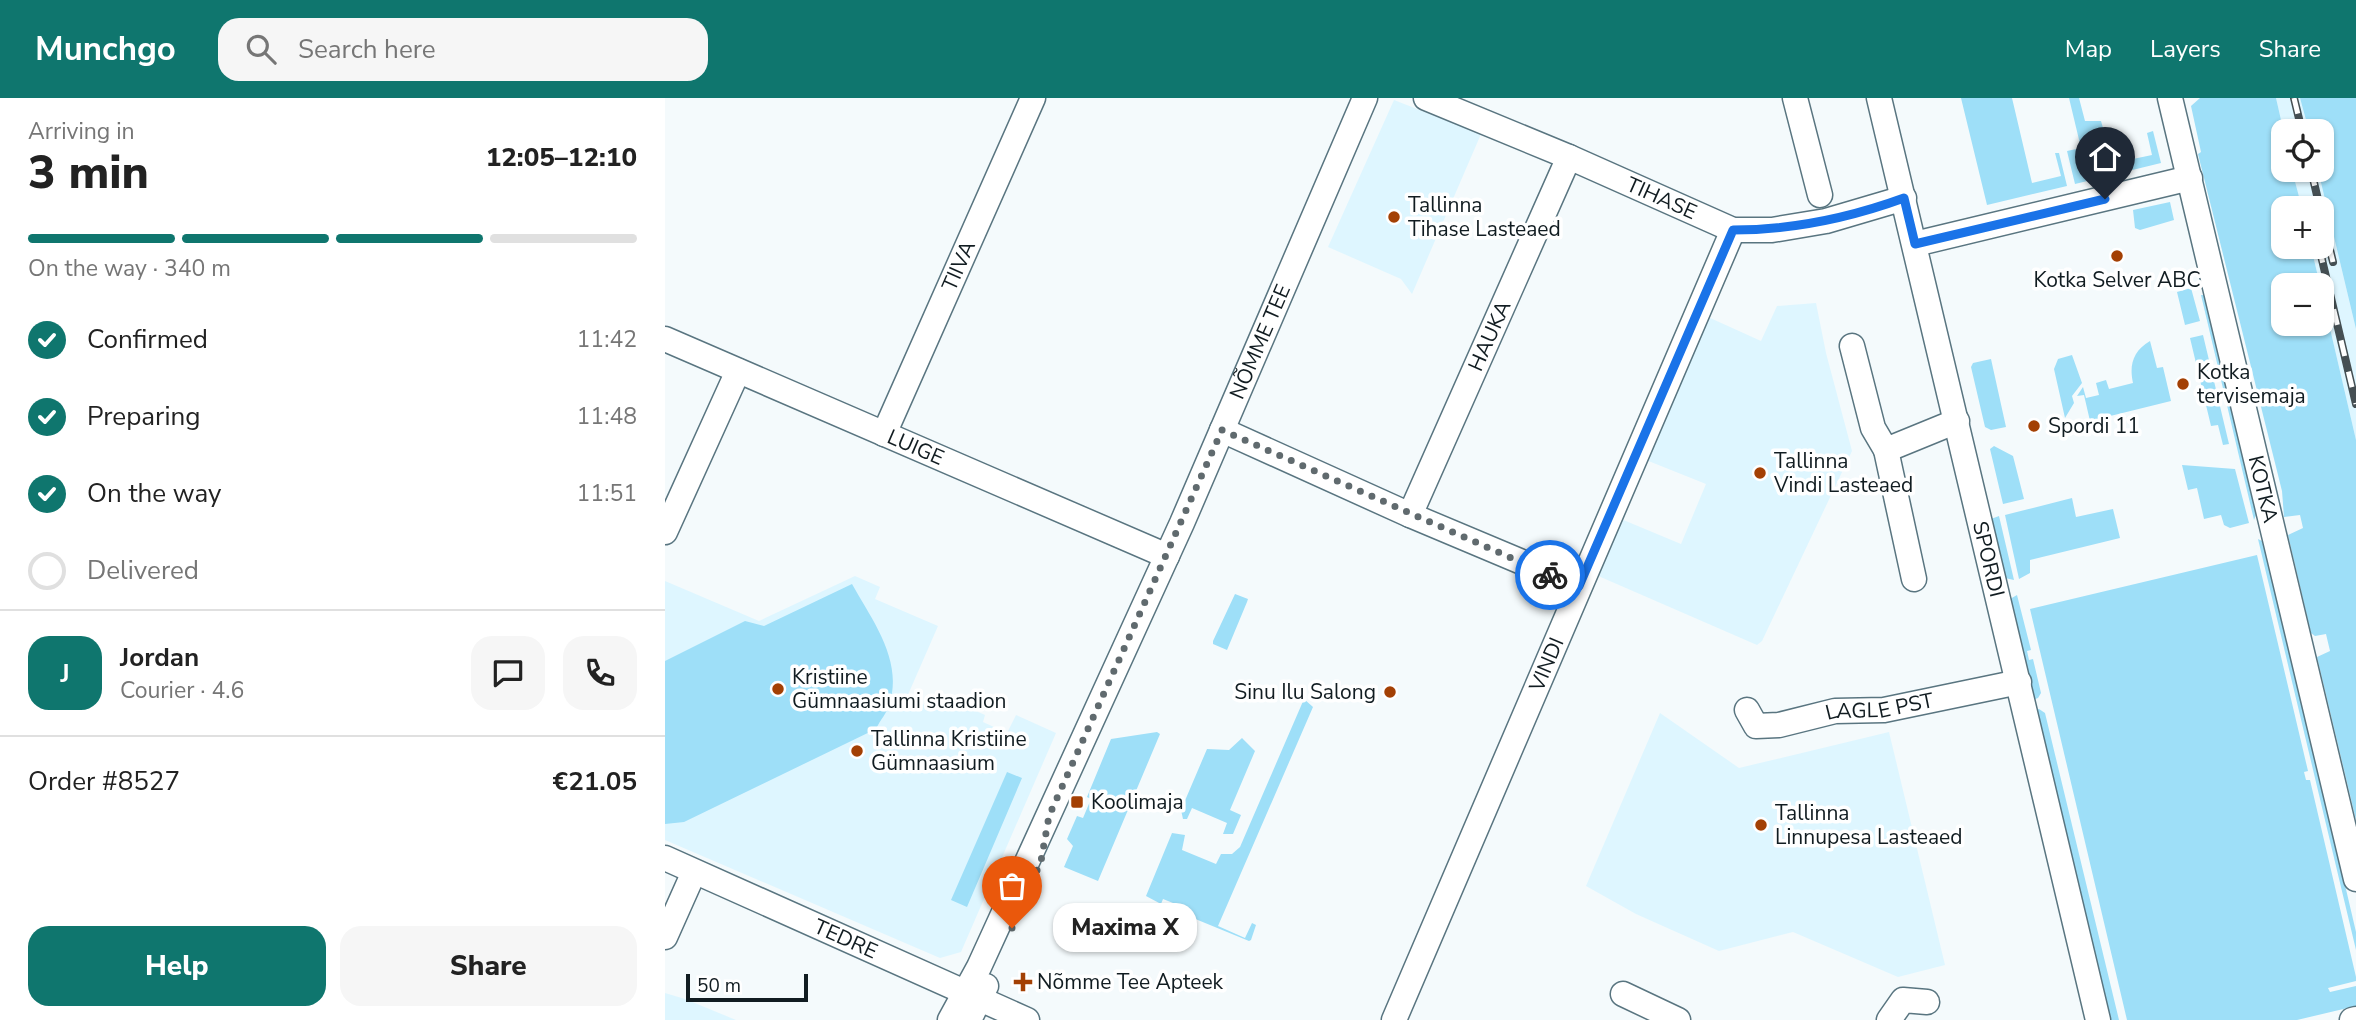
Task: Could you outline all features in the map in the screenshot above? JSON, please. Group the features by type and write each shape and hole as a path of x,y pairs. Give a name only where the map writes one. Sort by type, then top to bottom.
{"street":[{"name":"TIIVA","path":"884,434 1033,98"},
{"name":"NÕMME TEE","path":"950,1020 971,1004 1049,816 1167,556 1365,98"},
{"name":"TIHASE","path":"1426,98 1569,157 1733,230 1772,230 1826,220 1904,198"},
{"path":"1795,98 1820,195"},
{"name":"SPORDI","path":"1879,98 2098,1020"},
{"name":"KOTKA","path":"2171,98 2356,879"},
{"name":"HAUKA","path":"1410,515 1569,157"},
{"path":"1915,244 2190,178"},
{"name":"VINDI","path":"1398,1011 1733,230"},
{"name":"LUIGE","path":"665,339 1167,556"},
{"path":"1852,346 1873,428 1886,450 1914,579"},
{"path":"665,532 738,371"},
{"path":"1886,450 1957,421"},
{"path":"1222,430 1410,515 1579,586"},
{"name":"LAGLE PST","path":"1747,710 1756,726 1779,726 1835,711 1884,710 2019,682"},
{"name":"TEDRE","path":"665,858 971,1004 1027,1020"},
{"path":"665,937 694,872"},
{"path":"1623,994 1678,1020"},
{"path":"1889,1020 1903,1000 1927,1002"}],"shaded area":[{"path":"1961,98 2012,98 2032,183 2061,176 2055,153 2059,153 2067,186 1987,205"},
{"path":"2069,98 2079,98 2085,121 2101,121 2103,128 2088,137 2095,167 2152,155 2147,133 2153,131 2161,163 2075,184 2067,151 2081,148"},
{"path":"2200,98 2276,98 2281,119 2271,119 2271,182 2295,182 2299,196 2271,196 2271,259 2314,259 2317,273 2271,273 2271,336 2332,336 2356,440 2356,820 2317,657 2330,651 2326,634 2315,636 2311,633 2288,535 2303,528 2300,515 2284,517 2282,491 2198,154 2201,152 2191,106"},
{"path":"2276,98 2300,98 2306,119 2281,119"},
{"path":"2300,98 2356,98 2356,329 2334,237 2334,196 2324,196 2321,182 2334,182 2334,119 2306,119"},
{"name":"Tallinna Tihase Lasteaed","path":"1394,100 1481,134 1412,294 1401,279 1328,247"},
{"path":"2295,182 2321,182 2324,196 2299,196"},
{"path":"2170,202 2174,220 2140,230 2135,228 2133,210"},
{"path":"2334,237 2356,329 2356,440 2332,336 2334,336 2334,273 2317,273 2314,259 2334,259"},
{"path":"2191,288 2200,321 2185,325 2177,292"},
{"path":"2201,295 2204,295 2256,515 2254,520"},
{"name":"Tallinna Vindi Lasteaed","path":"1816,303 1826,353 1852,451 1762,641 1757,645 1596,575 1621,519 1681,544 1706,484 1646,460 1708,317 1761,341 1777,306"},
{"path":"2203,335 2229,444 2223,445 2218,425 2211,426 2190,338"},
{"path":"2150,341 2157,368 2163,367 2171,401 2090,421 2084,395 2077,396 2083,387 2086,398 2099,395 2096,383 2106,380 2109,389 2133,383 2132,370 2136,354"},
{"path":"2072,355 2082,383 2072,396 2074,403 2065,418 2054,369 2058,359"},
{"path":"1991,359 2006,427 1991,430 1985,427 1971,367 1973,363"},
{"path":"1994,446 2013,456 2024,499 2003,504 1990,449"},
{"path":"2182,465 2235,469 2249,523 2230,528 2224,525 2221,515 2204,519 2197,488 2188,490"},
{"path":"2072,498 2076,517 2113,509 2120,538 2030,560 2030,573 2019,579 2005,515"},
{"path":"1999,516 2014,580 2005,578 1991,519"},
{"path":"2258,539 2262,541 2277,594 2356,932 2356,950"},
{"path":"2257,555 2308,771 2304,772 2306,780 2310,780 2356,977 2356,981 2328,988 2330,992 2356,986 2356,1006 2297,1020 2127,1020 2030,609"},
{"name":"Tallinna Kristiine Gümnaasium","path":"855,576 880,587 875,599 938,626 907,697 933,709 940,695 985,715 983,722 1007,733 1016,715 1056,733 961,952 940,958 665,840 665,581 759,621"},
{"name":"Kristiine Gümnaasiumi staadion","path":"852,584 884,642 892,673 893,689 889,705 876,729 684,822 665,824 665,661 745,621 764,626"},
{"path":"1235,594 1248,599 1227,650 1213,644 1213,641"},
{"path":"2017,595 2031,650 2027,651 2029,660 2033,659 2041,693 2038,698 2030,701 2010,599"},
{"path":"1304,699 1313,707 1218,926 1245,938 1252,923 1256,925 1251,940 1249,941 1171,909 1173,903 1163,899 1161,904 1146,896 1172,833 1185,835 1182,850 1216,864 1221,854 1232,854 1240,847"},
{"path":"2039,709 2045,713 2119,1020 2107,1020 2032,710"},
{"name":"Tallinna Linnupesa Lasteaed","path":"1660,713 1739,768 1889,732 1945,965 1898,977 1793,932 1719,951 1636,914 1586,886"},
{"path":"1157,732 1160,734 1098,881 1064,867 1073,846 1067,839 1077,816 1083,818 1091,799 1087,797 1111,739"},
{"path":"1242,738 1255,751 1230,810 1241,815 1233,834 1223,834 1227,823 1192,808 1187,819 1183,819 1181,810 1207,749 1229,750"},
{"path":"1007,772 1022,778 967,907 951,900"},
{"path":"665,993 685,999 736,1020 665,1020"}],"railway":[{"path":"2294,98 2299,119"},
{"path":"2314,182 2317,196"},
{"path":"2322,259 2356,404"}],"way so far":[{"path":"1012,928 1041,861 1049,816 1222,430 1550,575"}],"place":[{"name":"Tallinna Tihase Lasteaed","path":"1394,217"},
{"name":"Kotka Selver ABC","path":"2117,256"},
{"name":"Kotka tervisemaja","path":"2183,384"},
{"name":"Spordi 11","path":"2034,426"},
{"name":"Tallinna Vindi Lasteaed","path":"1760,473"},
{"name":"Kristiine Gümnaasiumi staadion","path":"778,689"},
{"name":"Sinu Ilu Salong","path":"1390,692"},
{"name":"Tallinna Kristiine Gümnaasium","path":"857,751"},
{"name":"Koolimaja","path":"1077,802"},
{"name":"Tallinna Linnupesa Lasteaed","path":"1761,825"},
{"name":"Maxima X","path":"1012,928"},
{"name":"Nõmme Tee Apteek","path":"1023,982"}],"route":[{"path":"1550,575 1579,586 1733,230 1772,230 1826,220 1904,198 1915,244 2105,199"}]}
